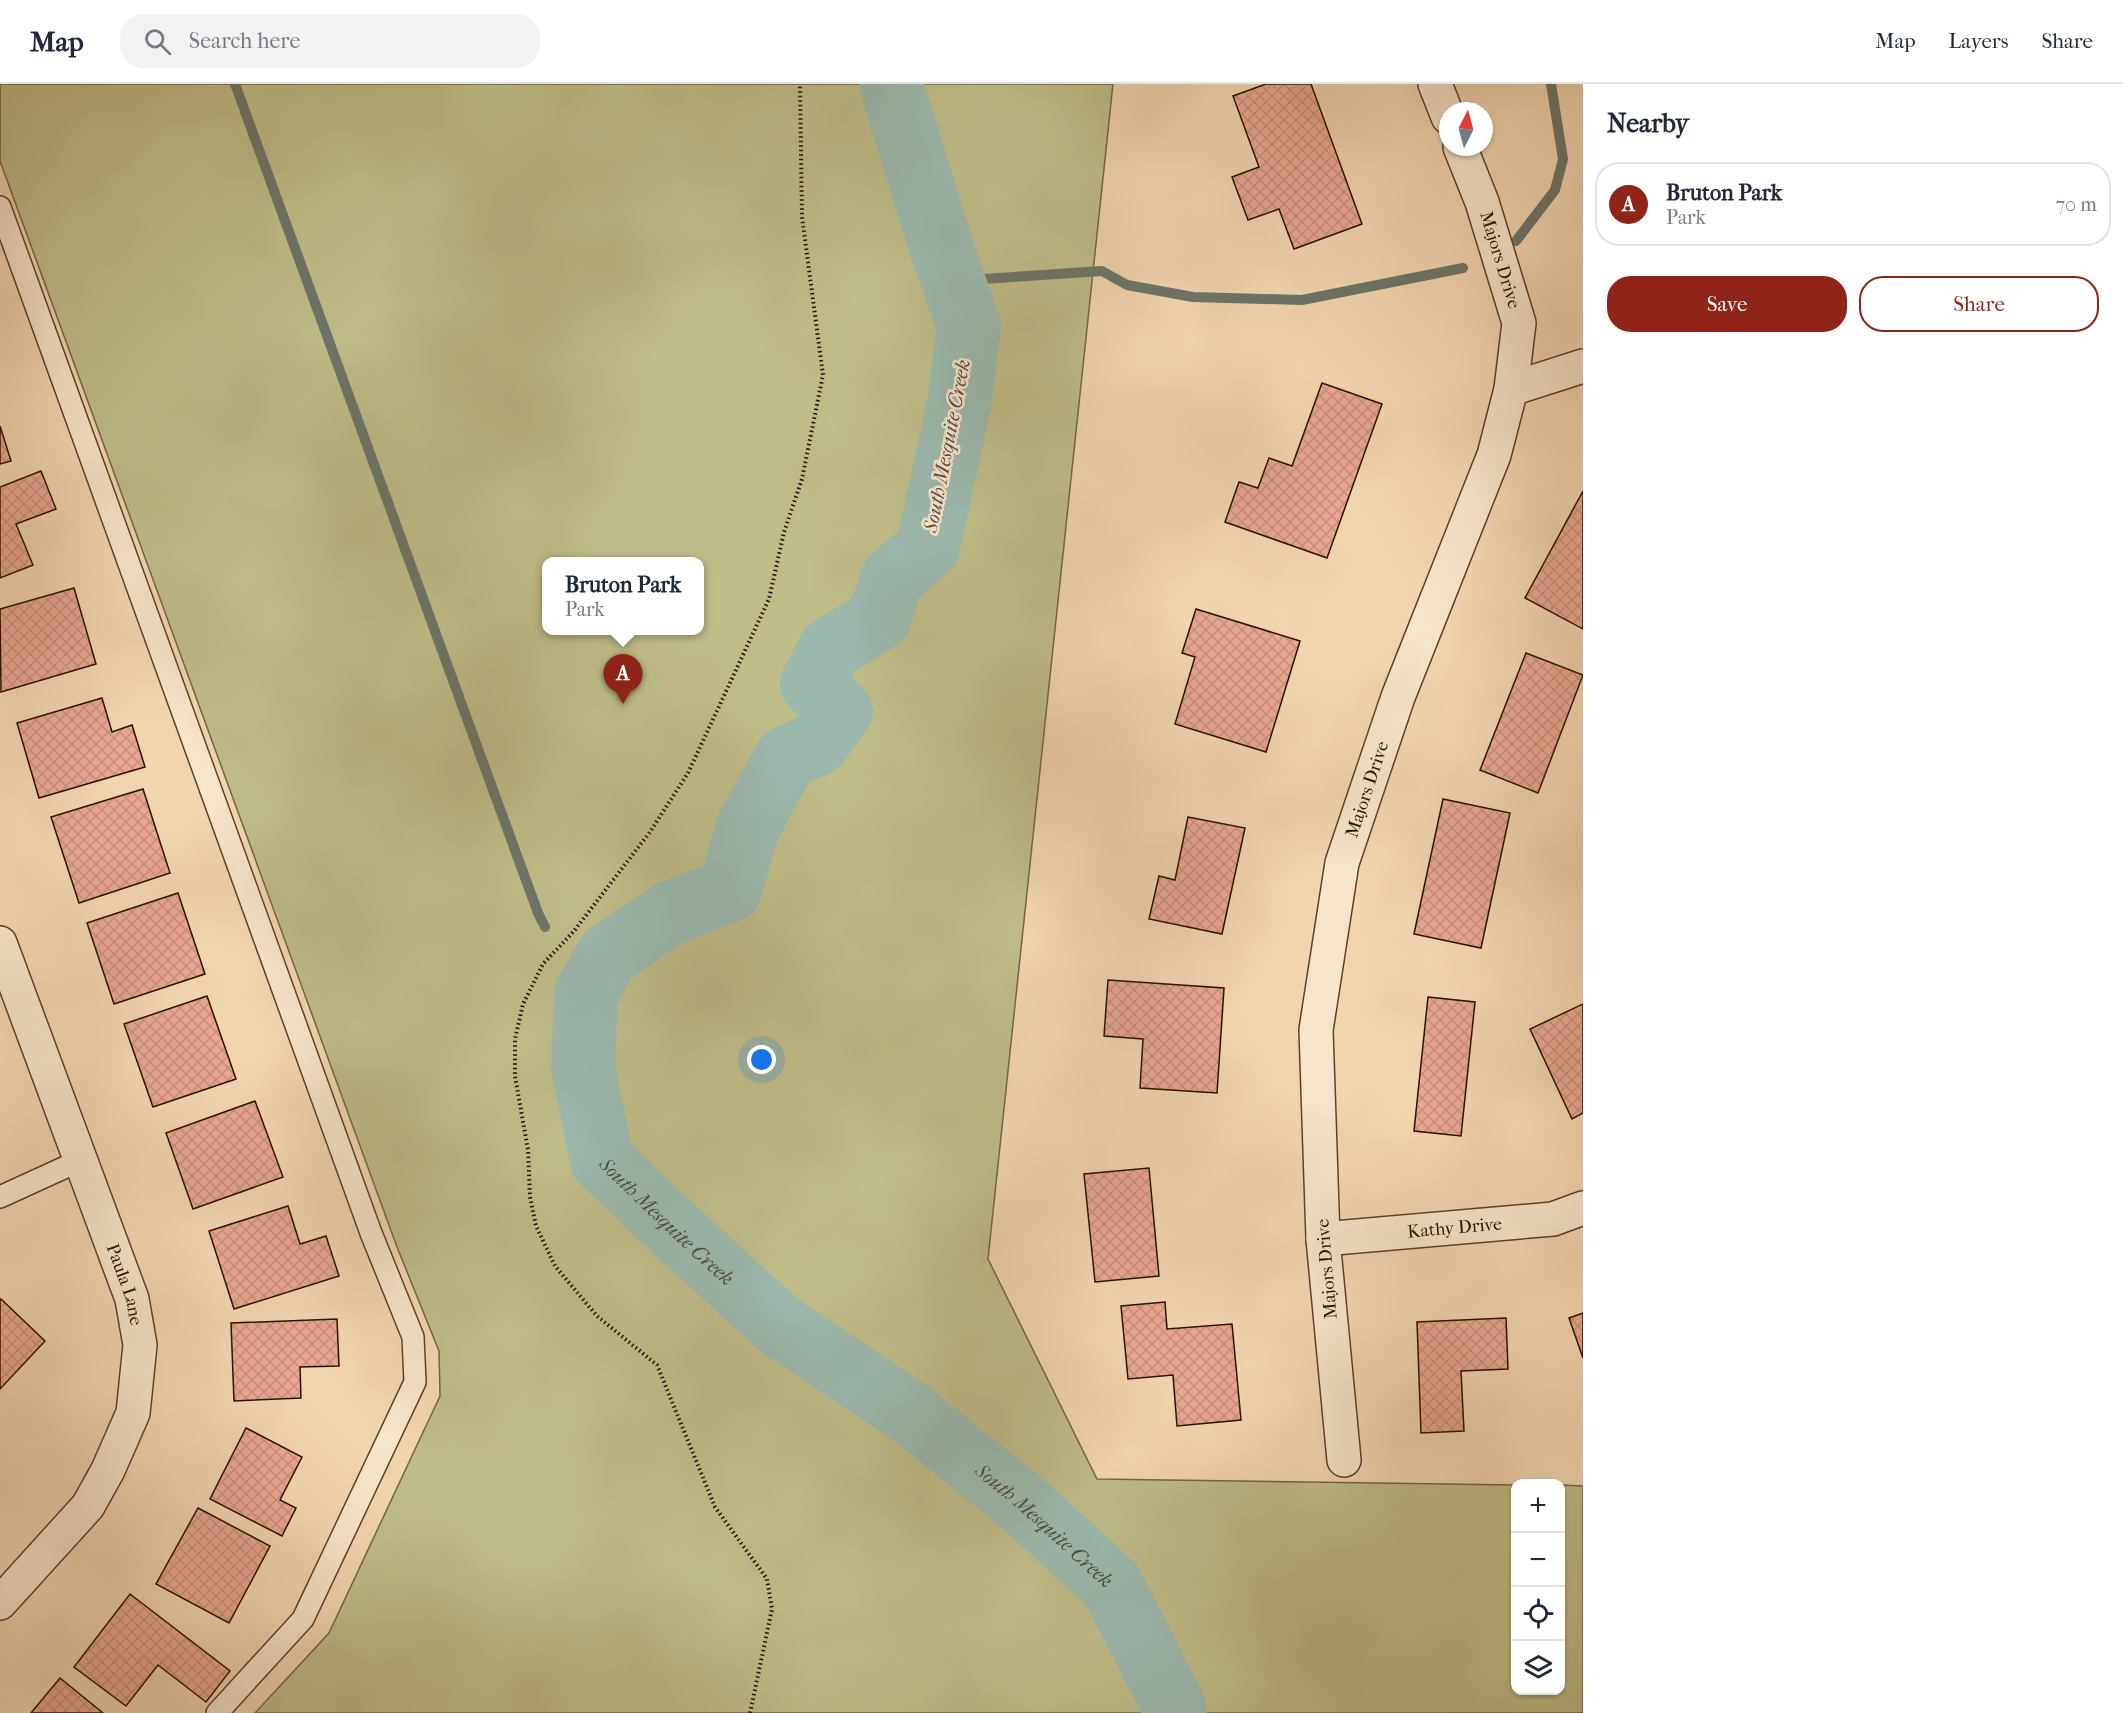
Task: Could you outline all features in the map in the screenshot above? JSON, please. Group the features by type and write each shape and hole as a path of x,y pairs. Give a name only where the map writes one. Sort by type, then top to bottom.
{"street":[{"path":"1435,84 1442,102"},
{"name":"Majors Drive","path":"1344,1460 1323,1239 1316,1030 1342,863 1398,697 1494,455 1511,389 1519,323 1482,202 1464,156"},
{"path":"1511,389 1583,366"},
{"name":"Paula Lane","path":"0,943 132,1299 140,1345 133,1413 108,1470 88,1506 0,1603"},
{"name":"Kathy Drive","path":"1323,1239 1552,1219 1583,1208"}],"lane":[{"path":"0,207 371,1233 413,1337 415,1382 303,1619 217,1713"},
{"path":"0,1197 81,1160"}],"path":[{"path":"750,1713 772,1609 767,1579 715,1507 657,1365 597,1316 555,1266 536,1226 530,1197 528,1150 515,1076 515,1039 523,1004 543,964 574,931 650,832 688,773 769,599 784,532 802,479 823,375 802,218 800,84"}],"shaded area":[{"path":"0,84 1113,84 988,1259 1097,1479 1511,1485 1511,1695 1565,1695 1565,1485 1583,1486 1583,1713 255,1713 329,1633 440,1396 439,1351 397,1247 0,161"}],"building":[{"path":"1266,84 1311,84 1362,224 1294,249 1279,209 1248,220 1232,177 1259,167 1233,96"},
{"path":"1322,383 1382,404 1327,558 1225,522 1239,482 1258,488 1269,458 1292,466"},
{"path":"0,426 11,461 0,464"},
{"path":"41,471 56,509 16,524 33,565 0,578 0,487"},
{"path":"1583,491 1583,629 1525,598"},
{"path":"74,588 96,664 1,692 0,609"},
{"path":"1196,609 1300,641 1266,752 1175,724 1195,657 1182,653"},
{"path":"1526,653 1583,675 1538,793 1480,770"},
{"path":"102,698 112,732 132,725 145,767 39,798 17,723"},
{"path":"143,789 170,873 79,903 51,817"},
{"path":"1443,799 1510,813 1481,948 1414,934"},
{"path":"1188,817 1245,828 1222,934 1149,919 1159,876 1175,880"},
{"path":"178,893 205,974 114,1004 87,923"},
{"path":"1108,980 1224,988 1217,1093 1140,1088 1143,1039 1104,1036"},
{"path":"207,996 236,1079 153,1107 124,1024"},
{"path":"1428,997 1475,1002 1461,1136 1414,1131"},
{"path":"1583,1004 1583,1113 1572,1119 1530,1029"},
{"path":"255,1101 283,1177 193,1209 166,1133"},
{"path":"1149,1168 1159,1276 1095,1282 1084,1174"},
{"path":"288,1206 300,1244 326,1236 339,1276 234,1309 209,1231"},
{"path":"1,1299 45,1341 0,1389 0,1301"},
{"path":"1165,1302 1167,1329 1232,1324 1241,1420 1177,1426 1173,1375 1128,1379 1121,1306"},
{"path":"1583,1313 1583,1358 1569,1318"},
{"path":"1506,1318 1508,1369 1461,1371 1464,1431 1421,1433 1417,1322"},
{"path":"337,1319 339,1366 300,1367 301,1398 234,1401 231,1323"},
{"path":"246,1428 302,1457 280,1500 296,1508 282,1536 210,1499"},
{"path":"198,1508 270,1546 229,1623 156,1584"},
{"path":"130,1594 230,1671 206,1702 158,1665 126,1706 74,1667"},
{"path":"60,1678 103,1713 31,1713"}],"waterway":[{"path":"235,84 545,927"},
{"name":"South Mesquite Creek","path":"891,84 940,243 969,326 960,400 928,547 892,579 879,619 830,649 812,684 841,711 817,744 786,758 748,827 730,890 670,913 608,955 586,994 583,1068 602,1160 780,1326 909,1412 1021,1502 1112,1585 1175,1713"},
{"path":"1516,241 1555,190 1563,159 1551,84"},
{"path":"953,281 1102,271 1127,285 1193,297 1302,300 1463,268"},
{"path":"571,969 586,994"}],"place":[{"name":"Bruton Park","path":"623,704"}]}
